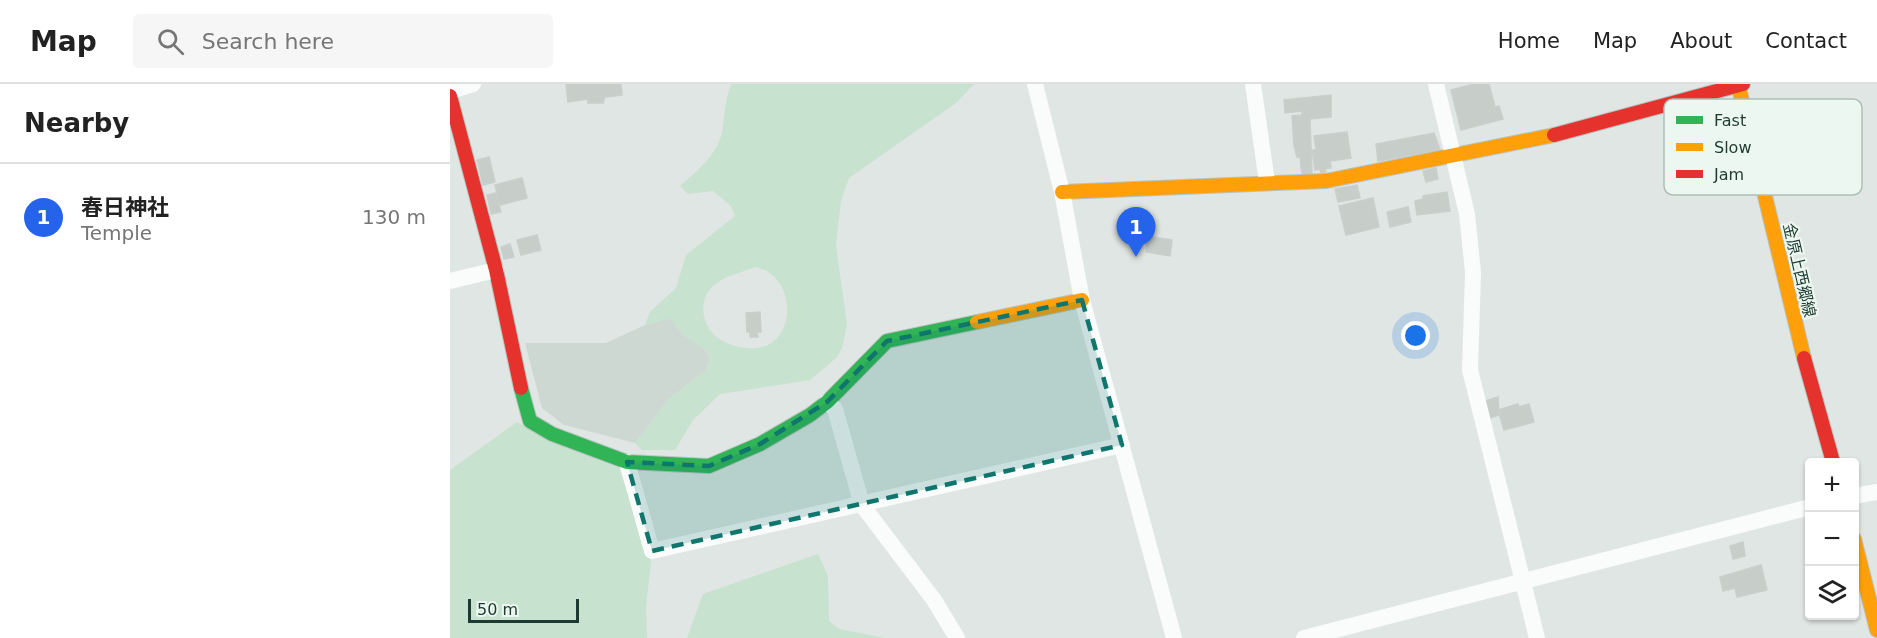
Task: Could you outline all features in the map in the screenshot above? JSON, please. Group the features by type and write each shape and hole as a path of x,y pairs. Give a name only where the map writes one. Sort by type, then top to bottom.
{"street":[{"path":"450,91 473,84"},
{"path":"1035,84 1062,192 1082,300 1174,638"},
{"path":"1253,84 1267,182"},
{"path":"1436,84 1467,214 1473,272 1470,370 1536,638"},
{"path":"1687,99 1740,84"},
{"name":"金原上西郷線","path":"1740,84 1743,99"},
{"path":"450,96 496,270 523,401 530,421 552,434 627,462 709,466 760,444 810,415 827,402 887,341 1082,300"},
{"path":"1062,192 1326,181 1426,163 1453,155 1566,133 1664,105"},
{"name":"金原上西郷線","path":"1766,195 1812,394 1832,458"},
{"path":"450,281 496,270"},
{"path":"827,402 835,410 862,505 934,600 957,638"},
{"path":"627,462 652,551 1122,445"},
{"path":"1859,495 1877,492"},
{"path":"1304,638 1805,508"},
{"path":"1859,559 1877,630"}],"highlighted area":[{"path":"1082,300 1122,445 652,551 627,462 709,466 760,444 827,402 887,341"}],"shaded area":[{"path":"669,318 684,335 703,348 709,356 709,361 706,370 669,399 635,443 564,425 542,408 525,343 606,343 645,325"}],"green space":[{"path":"732,84 974,84 956,103 849,178 841,200 836,245 847,325 842,348 836,358 810,380 720,394 693,420 675,450 642,450 635,443 669,399 706,370 709,361 709,355 703,348 684,335 669,318 645,325 650,312 676,288 686,255 735,216 731,206 713,191 688,194 680,186 706,162 715,150 723,130","holes":["755,267 771,274 782,287 787,304 786,320 780,335 767,345 749,348 725,342 717,337 706,323 704,315 703,306 710,290 725,278"]},
{"path":"517,422 552,442 619,468 651,561 646,607 647,638 450,638 450,470"},
{"path":"818,554 828,576 829,621 839,629 885,638 687,638 703,594"}],"building":[{"path":"566,84 621,84 622,95 605,97 603,103 588,103 588,99 568,102"},
{"path":"1474,84 1489,84 1495,107 1499,106 1503,119 1461,130 1451,90"},
{"path":"1331,95 1331,117 1310,119 1312,174 1302,175 1300,157 1297,157 1294,146 1292,116 1302,115 1302,111 1285,113 1284,100"},
{"path":"1347,132 1351,158 1330,161 1331,168 1325,169 1326,173 1321,174 1320,169 1315,170 1312,150 1316,150 1314,136"},
{"path":"1434,133 1440,150 1378,161 1376,144"},
{"path":"489,157 495,182 483,185 477,160"},
{"path":"1436,168 1438,179 1426,182 1423,171"},
{"path":"522,178 527,198 500,205 495,185"},
{"path":"1357,185 1360,198 1338,202 1335,189"},
{"path":"1447,192 1450,211 1417,215 1415,201 1423,199 1423,196"},
{"path":"496,193 501,212 491,214 487,195"},
{"path":"1373,198 1379,227 1346,235 1339,206"},
{"path":"1408,207 1411,222 1390,227 1387,212"},
{"path":"1126,216 1140,216 1140,228 1125,228"},
{"path":"537,235 541,250 521,255 517,240"},
{"path":"1148,236 1172,240 1170,256 1146,252"},
{"path":"510,244 514,257 504,259 501,247"},
{"path":"760,312 761,332 757,332 758,337 750,337 750,332 747,332 746,313"},
{"path":"1498,397 1499,415 1490,418 1485,401"},
{"path":"1518,404 1519,407 1529,404 1534,422 1504,430 1498,410"},
{"path":"1743,542 1745,556 1733,559 1730,546"},
{"path":"1761,565 1767,590 1737,597 1735,588 1723,591 1720,577"}],"traffic: fast":[{"path":"521,388 530,421 552,434 627,462 709,466 760,444 810,415 827,402 887,341 977,322"}],"traffic: slow":[{"path":"1738,84 1742,99"},
{"path":"1062,192 1326,181 1554,135"},
{"path":"1765,195 1804,358"},
{"path":"977,322 1082,300"},
{"path":"1859,559 1877,630"}],"traffic: jam":[{"path":"1687,99 1743,84"},
{"path":"450,96 496,270 521,388"},
{"path":"1554,135 1664,105"},
{"path":"1804,358 1832,458"}],"place":[{"name":"春日神社","path":"1136,257"}]}
